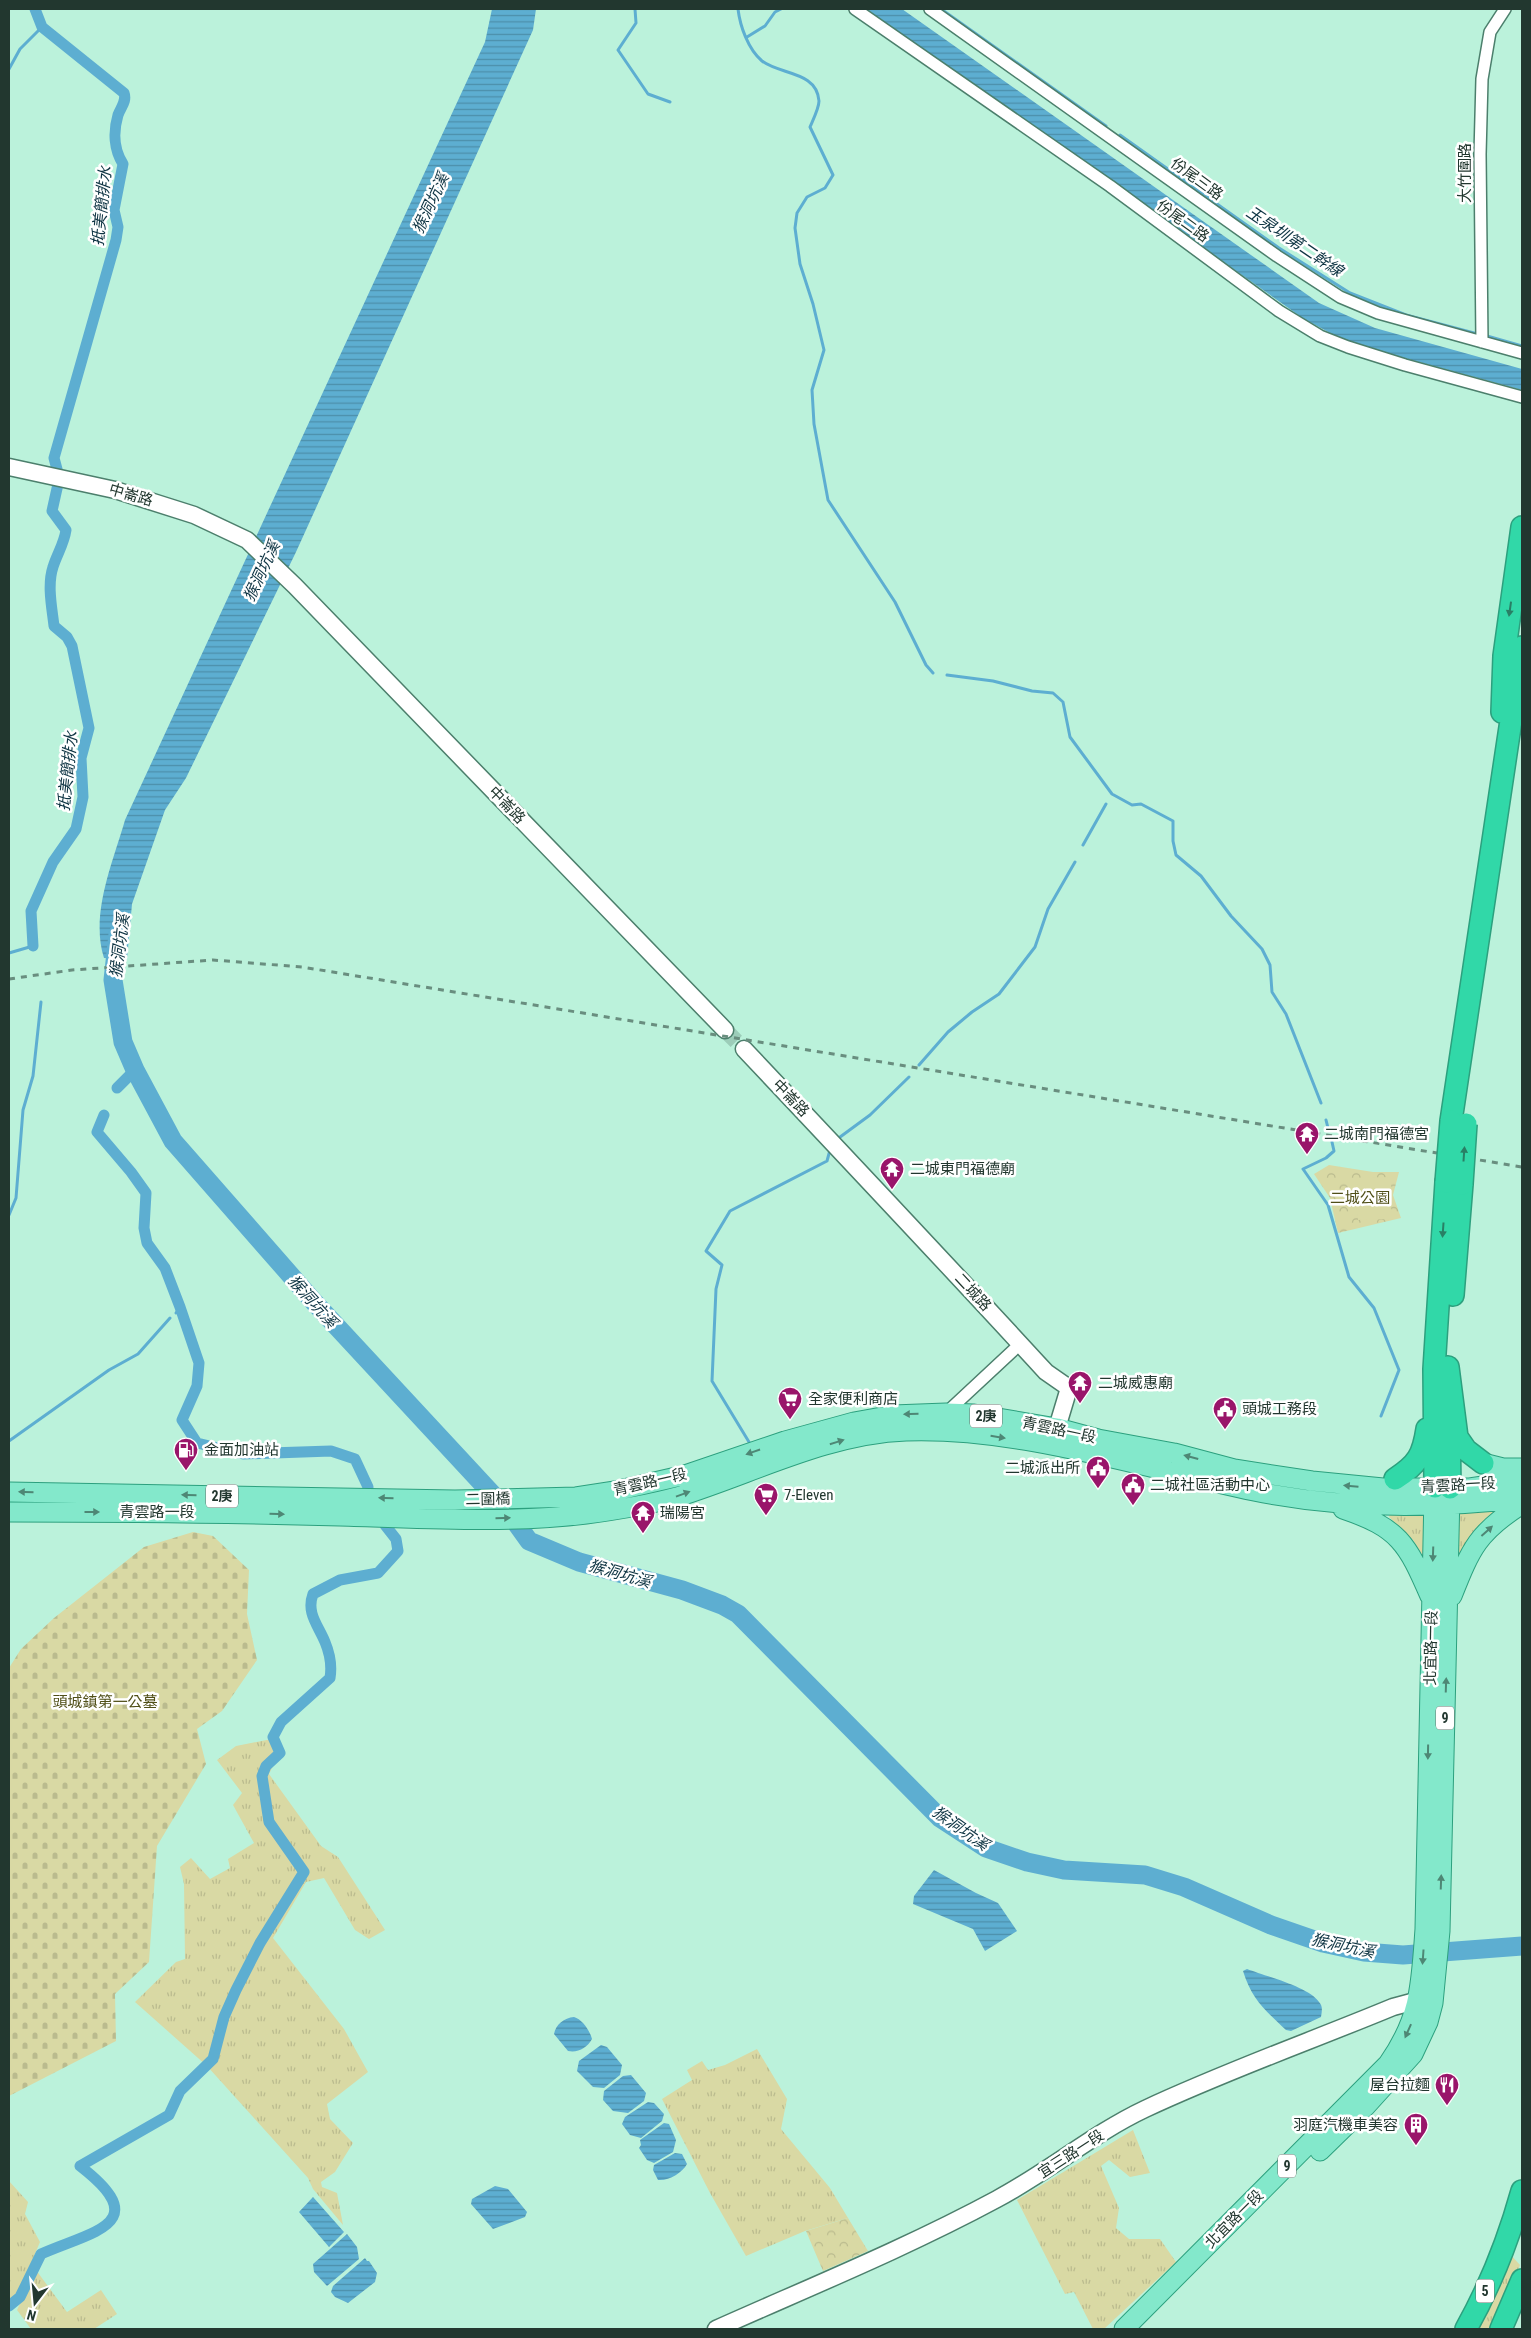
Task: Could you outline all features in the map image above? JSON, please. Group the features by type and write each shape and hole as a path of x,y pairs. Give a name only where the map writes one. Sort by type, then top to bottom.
{"highway":[{"path":"1498,816 1503,665 1522,526"},
{"path":"1442,1496 1441,1368 1458,1123 1522,647"},
{"path":"1458,1123 1473,1056 1522,737"},
{"path":"1441,1368 1457,1437 1466,1450 1483,1463"},
{"path":"1389,1483 1413,1467 1424,1446 1441,1368"},
{"name":"5","path":"1466,2329 1479,2307 1502,2251 1522,2191"},
{"name":"5","path":"1501,2329 1522,2280"}],"main road":[{"name":"青雲路一段","path":"542,1498 576,1497 616,1491 685,1475 785,1441 854,1422 893,1415 946,1413 974,1414 1057,1428 1118,1451 1259,1492 1313,1500 1356,1504 1442,1496 1522,1498"},
{"name":"青雲路一段","path":"561,1516 620,1509 678,1496 748,1470 844,1440 902,1431 966,1432 1046,1445 1118,1451 1174,1452 1234,1469 1312,1482 1389,1483 1442,1496 1470,1488 1522,1480"},
{"path":"1483,1463 1503,1468 1522,1468"},
{"name":"青雲路一段","path":"9,1492 435,1499"},
{"name":"北宜路一段","path":"1140,2329 1365,2107 1410,2058 1422,2037 1432,1930 1442,1496"},
{"name":"二圍橋","path":"435,1499 542,1498"},
{"path":"1313,1500 1366,1517 1394,1533 1412,1556 1440,1602 1481,1535 1507,1513 1522,1504"},
{"name":"青雲路一段","path":"9,1512 204,1512 454,1518"},
{"name":"二圍橋","path":"454,1518 561,1516"},
{"name":"北宜路一段","path":"1124,2329 1388,2064 1410,2028 1427,1993"}],"street":[{"name":"份尾二路","path":"855,9 1110,186 1279,311 1320,336 1395,362 1522,397"},
{"name":"份尾三路","path":"930,9 1277,256 1340,297 1378,313 1522,353"},
{"name":"大竹圍路","path":"1482,342 1480,154 1482,79 1490,32 1506,9"},
{"name":"中崙路","path":"9,467 115,490 194,515 247,540 289,580 725,1030"},
{"name":"中崙路","path":"744,1049 837,1147"},
{"name":"二城路","path":"837,1147 1046,1372 1069,1388 1057,1428 1046,1445"},
{"path":"946,1413 1020,1344"},
{"name":"宜三路一段","path":"716,2329 845,2274 995,2200 1032,2180 1080,2147 1143,2110 1427,1993"}],"green space":[{"name":"二城公園","path":"1329,1165 1373,1172 1399,1172 1393,1195 1401,1218 1338,1233 1330,1198 1314,1174"},
{"path":"1391,1177 1391,1219 1358,1220 1357,1178"},
{"path":"1490,1508 1497,1513 1459,1555 1457,1553 1460,1514"},
{"path":"1390,1512 1429,1514 1425,1559 1413,1540 1389,1517"},
{"name":"頭城鎮第一公墓","path":"193,1532 213,1536 249,1570 247,1614 257,1660 222,1711 197,1729 206,1764 157,1846 149,1962 115,1994 116,2041 9,2096 9,1668 21,1649 54,1618 144,1547"},
{"path":"277,1738 280,1752 269,1774 321,1846 338,1857 385,1930 369,1939 355,1930 324,1878 306,1882 273,1938 344,2029 368,2072 327,2104 330,2119 353,2143 335,2172 321,2182 322,2187 337,2193 343,2225 313,2189 308,2178 207,2066 135,2002 176,1962 185,1959 184,1884 180,1867 191,1858 210,1879 230,1868 228,1859 254,1843 233,1805 242,1793 217,1760 236,1746"},
{"path":"757,2049 787,2099 781,2129 830,2188 848,2218 805,2231 746,2256 710,2193 662,2099 692,2080 687,2070 702,2061 708,2070 725,2065"},
{"path":"1133,2130 1150,2173 1130,2177 1109,2160 1101,2166 1119,2208 1116,2228 1129,2239 1160,2239 1176,2262 1104,2329 1093,2329 1074,2292 1065,2294 1017,2200"},
{"path":"9,2181 28,2202 25,2214 40,2242 18,2294 9,2299"},
{"path":"848,2218 868,2251 823,2271 806,2231"},
{"path":"1510,2254 1520,2265 1494,2329 1475,2329"},
{"path":"36,2270 67,2312 101,2290 117,2314 94,2329 31,2329 17,2310"}],"water":[{"path":"492,9 536,9 533,30 296,552 186,778 165,810 132,904 127,959 104,958 100,941 101,906 109,871 125,820 485,42"},
{"path":"866,9 902,9 1319,303 1375,328 1522,369 1522,390 1349,343 1304,319"},
{"path":"934,1870 998,1903 1017,1931 985,1951 973,1929 913,1904 914,1896"},
{"path":"1247,1969 1306,1991 1320,2004 1322,2009 1321,2017 1291,2031 1286,2030 1255,1997 1243,1971"},
{"path":"574,2017 585,2026 592,2039 582,2049 568,2051 554,2034 561,2022"},
{"path":"601,2045 607,2047 622,2065 620,2075 604,2088 593,2087 577,2071 579,2061"},
{"path":"631,2075 646,2093 644,2101 628,2113 613,2111 603,2100 604,2091 623,2076"},
{"path":"648,2102 654,2103 664,2114 662,2121 641,2138 630,2135 622,2124 625,2117"},
{"path":"664,2123 669,2124 676,2140 673,2152 654,2163 647,2160 639,2148 641,2145 640,2140"},
{"path":"675,2153 682,2154 687,2164 675,2176 658,2180 653,2170 654,2165"},
{"path":"495,2186 508,2189 527,2212 525,2217 493,2229 471,2204 472,2199"},
{"path":"313,2197 344,2232 329,2247 299,2212"},
{"path":"347,2234 357,2247 359,2259 327,2286 314,2272 313,2264"},
{"path":"365,2258 377,2273 375,2282 348,2303 335,2297 331,2292 333,2286"}],"waterway":[{"name":"抵美簡排水","path":"35,9 42,27 124,93 125,96 115,128 116,147 123,164 114,210 118,227 116,240 54,458 58,473"},
{"path":"635,9 636,23 618,50 648,94 670,102"},
{"path":"738,9 746,37 757,56 770,66 805,79 817,91 819,104 810,127 833,175 825,188 807,197 797,213 795,228 800,264 813,304 824,350 812,390 814,424 828,500 895,602 926,665 933,673"},
{"path":"747,37 765,26 775,12 781,9"},
{"name":"玉泉圳第二幹線","path":"941,9 1106,126"},
{"path":"9,69 20,49 42,27"},
{"name":"玉泉圳第二幹線","path":"1120,135 1279,248 1350,293 1406,315 1474,333"},
{"name":"玉泉圳第二幹線","path":"1487,336 1522,346"},
{"name":"抵美簡排水","path":"33,946 31,911 53,862 76,829 83,797 81,758 89,728 72,646 67,637 54,626 52,612 51,574 66,530 52,511 58,484"},
{"path":"947,675 993,681 1032,691 1053,693 1063,702 1070,737 1112,794 1132,805 1141,804 1173,821 1173,841 1176,855 1201,876 1231,916 1262,949 1270,965 1272,992 1286,1014 1321,1103"},
{"path":"1083,845 1106,804"},
{"path":"919,1065 948,1032 972,1012 999,994 1035,947 1048,909 1075,862"},
{"name":"猴洞坑溪","path":"118,934 113,980 123,1042 135,1070 173,1141 314,1302 506,1509 529,1541 579,1562 682,1590 722,1605 738,1614 940,1818 986,1848 1027,1862 1064,1870 1145,1875 1184,1887 1271,1925 1323,1943 1364,1952 1403,1955 1522,1946"},
{"path":"9,953 33,946"},
{"name":"抵美簡排水","path":"9,1215 16,1198 23,1110 33,1076 41,1002"},
{"path":"117,1088 135,1070"},
{"path":"836,1140 870,1115 909,1077"},
{"path":"104,1115 97,1132 146,1193 144,1228 147,1243 165,1268 199,1363 197,1386 182,1420 197,1443 243,1454 331,1451 355,1459 368,1487"},
{"path":"1326,1120 1328,1128"},
{"path":"1332,1142 1334,1151 1326,1158 1303,1169 1328,1205 1349,1277 1374,1308 1399,1370 1381,1416"},
{"path":"749,1442 712,1381 716,1289 722,1265 706,1251 730,1211 827,1161 830,1150"},
{"path":"176,1313 180,1307"},
{"path":"9,1441 109,1370 138,1354 170,1318"},
{"path":"9,2306 20,2297 41,2254 80,2239 108,2223 114,2213 113,2201 102,2185 80,2166 169,2115 180,2091 213,2059 224,2017 236,1990 260,1943 304,1872 269,1822 262,1776 266,1766 280,1753 273,1737 281,1722 330,1678 331,1664 328,1651 312,1613 311,1601 313,1594 340,1580 378,1573 398,1551 396,1539 385,1525"}],"tunnel":[{"path":"725,1030 744,1049"}],"railway":[{"path":"9,979 72,970 213,960 302,967 1522,1167"}],"place":[{"name":"二城南門福德宮","path":"1307,1155"},
{"name":"二城東門福德廟","path":"892,1190"},
{"name":"二城威惠廟","path":"1080,1404"},
{"name":"全家便利商店","path":"790,1420"},
{"name":"頭城工務段","path":"1225,1430"},
{"name":"金面加油站","path":"186,1471"},
{"name":"二城派出所","path":"1098,1489"},
{"name":"二城社區活動中心","path":"1133,1506"},
{"name":"7-Eleven","path":"766,1516"},
{"name":"瑞陽宮","path":"643,1534"},
{"name":"屋台拉麵","path":"1447,2106"},
{"name":"羽庭汽機車美容","path":"1416,2146"}]}
